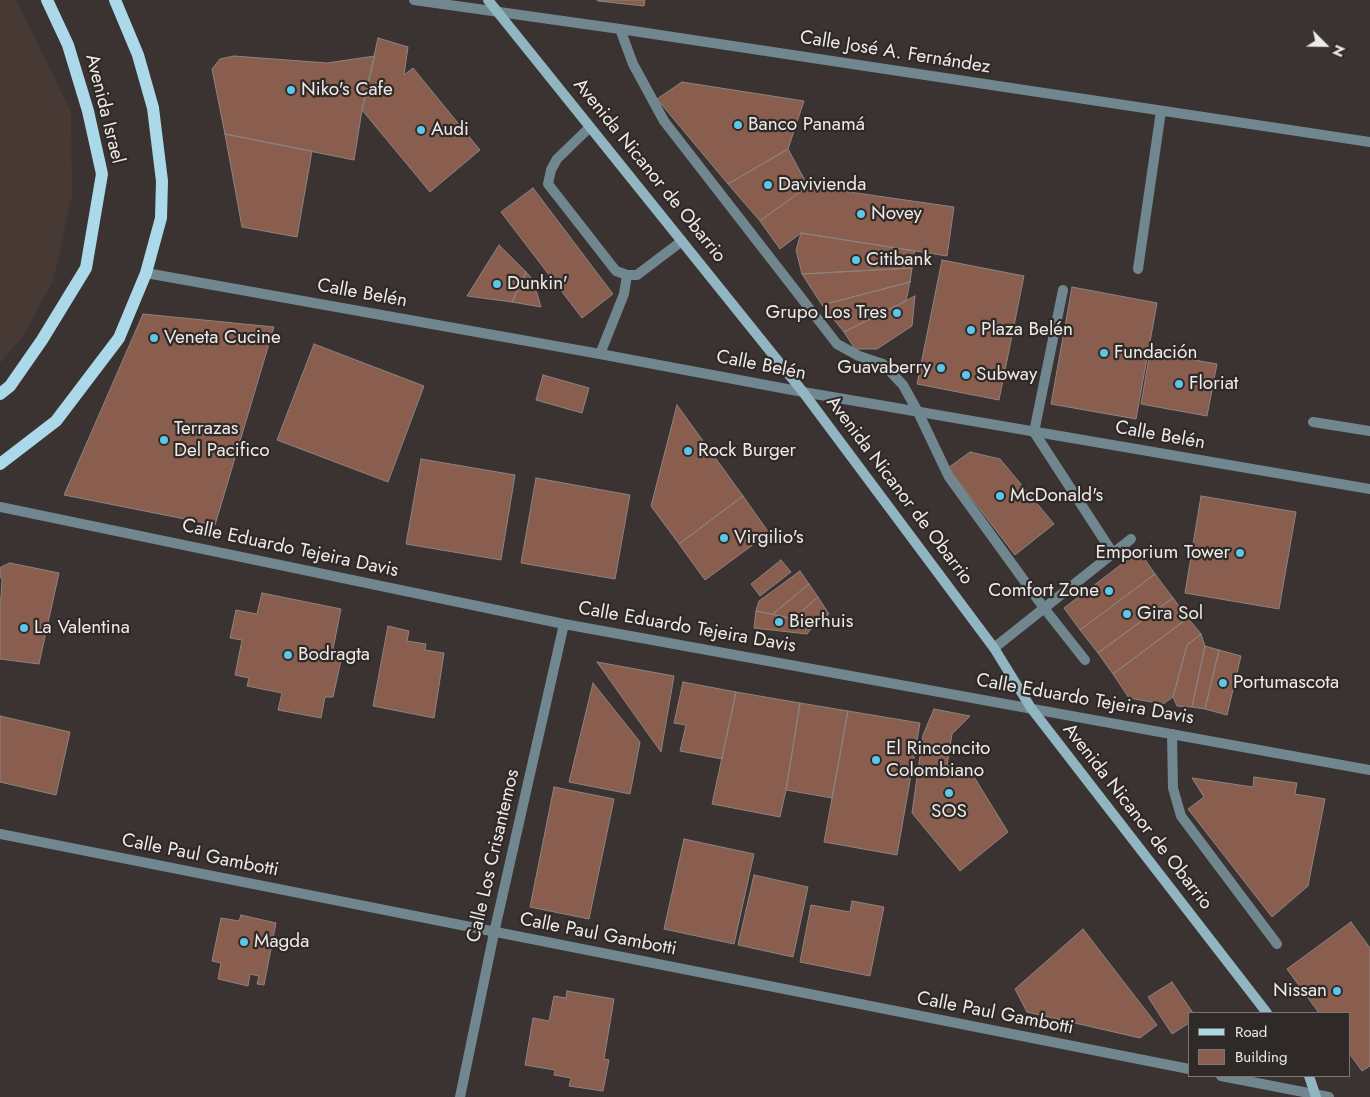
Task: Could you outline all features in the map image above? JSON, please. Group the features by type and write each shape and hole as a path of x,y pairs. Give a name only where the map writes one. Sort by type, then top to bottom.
{"main road":[{"name":"Avenida Israel","path":"0,394 10,386 42,340 86,268 102,174 88,112 68,46 47,0"},
{"path":"0,464 56,421 118,338 146,273 161,218 162,181 153,108 138,55 115,0"},
{"name":"Avenida Nicanor de Obarrio","path":"488,0 803,392 994,648 1031,708 1266,1012"},
{"path":"1309,1077 1316,1096"}],"street":[{"name":"Calle José A. Fernández","path":"414,0 620,29 1370,142"},
{"path":"620,29 633,64 664,121 837,344 859,356 883,364 903,385 950,477 1044,608 1085,660"},
{"path":"1138,269 1161,111"},
{"path":"590,126 557,159 551,170 548,184 616,271 627,275 637,275 682,241"},
{"name":"Calle Belén","path":"146,273 803,392 1370,489"},
{"path":"600,354 624,294 627,275"},
{"path":"1063,290 1034,432 1112,552"},
{"path":"1313,422 1370,431"},
{"name":"Calle Eduardo Tejeira Davis","path":"0,507 564,624 1370,770"},
{"path":"994,648 1112,552 1131,539"},
{"name":"Calle Los Crisantemos","path":"460,1097 494,933 564,624"},
{"path":"1172,734 1172,788 1180,816 1277,944"},
{"name":"Calle Paul Gambotti","path":"0,834 1188,1070"},
{"path":"1226,1077 1329,1097"}],"shaded area":[{"path":"0,0 16,0 71,112 72,195 54,279 24,335 0,363"}],"building":[{"path":"597,0 645,0 644,6"},
{"name":"Audi","path":"378,38 408,47 404,75 413,68 480,150 430,192 362,110"},
{"name":"Niko's Cafe","path":"234,56 327,63 375,56 362,110 354,160 225,134 212,69 220,59"},
{"name":"Banco Panamá","path":"682,82 804,101 788,149 728,184 657,99"},
{"path":"225,134 312,151 297,237 242,227"},
{"name":"Davivienda","path":"788,149 808,186 760,221 728,184"},
{"name":"Novey","path":"808,186 954,207 947,256 801,233 780,249 760,221"},
{"path":"533,188 613,294 582,318 501,212"},
{"name":"Citibank","path":"801,233 915,251 912,268 802,274 796,250"},
{"name":"Dunkin'","path":"499,245 526,272 512,302 467,296"},
{"name":"Plaza Belén","path":"942,260 1024,276 999,400 917,384"},
{"path":"912,268 910,282 822,305 802,274"},
{"path":"526,272 533,280 541,307 512,302"},
{"path":"910,282 906,301 844,332 822,305"},
{"name":"Fundación","path":"1072,287 1157,303 1136,419 1051,404"},
{"name":"Grupo Los Tres","path":"915,296 912,326 877,349 855,349 844,332"},
{"name":"Terrazas Del Pacifico","path":"143,314 274,327 215,525 64,495"},
{"path":"314,344 424,386 388,482 277,440"},
{"name":"Floriat","path":"1150,352 1217,364 1207,416 1141,404"},
{"path":"543,375 589,388 582,413 536,400"},
{"name":"Rock Burger","path":"677,405 743,496 679,544 651,506"},
{"name":"McDonald's","path":"970,452 1000,459 1054,524 1015,555 948,468"},
{"path":"421,459 515,475 501,560 406,544"},
{"path":"536,478 630,495 615,579 521,563"},
{"name":"Virgilio's","path":"743,496 769,533 705,580 679,544"},
{"name":"Emporium Tower","path":"1201,496 1296,512 1279,609 1185,593"},
{"name":"Comfort Zone","path":"1139,551 1155,574 1080,630 1064,608"},
{"path":"781,560 791,572 760,596 751,584"},
{"name":"La Valentina","path":"10,563 59,573 39,664 0,659 0,598 2,579 0,577 0,569"},
{"path":"800,571 809,584 773,614 756,611 759,601"},
{"name":"Gira Sol","path":"1155,574 1173,598 1098,653 1080,630"},
{"path":"809,584 818,597 793,619 773,614"},
{"name":"Bodragta","path":"262,593 341,609 332,654 342,656 333,697 325,697 321,718 278,710 282,693 247,686 249,678 235,675 242,640 230,638 236,610 257,614"},
{"path":"818,597 829,614 814,625 793,619"},
{"path":"1173,598 1188,618 1113,674 1098,653"},
{"name":"Bierhuis","path":"756,611 814,625 807,634 754,628"},
{"path":"1188,618 1201,634 1187,645 1173,697 1163,704 1129,698 1113,674"},
{"path":"388,626 409,631 407,641 426,644 425,650 444,653 434,718 373,706"},
{"path":"1201,634 1205,646 1192,707 1177,706 1173,697 1187,645"},
{"path":"1205,646 1219,650 1205,709 1192,707"},
{"name":"Portumascota","path":"1219,650 1241,656 1227,715 1205,709"},
{"path":"597,662 674,676 661,752"},
{"path":"683,682 736,692 722,759 680,751 686,725 674,723"},
{"path":"593,683 640,742 630,794 569,782"},
{"path":"736,692 800,703 780,817 712,804"},
{"path":"800,703 848,711 832,798 786,790"},
{"name":"SOS","path":"934,709 970,716 952,734 947,765 971,772 1008,832 960,871 912,813 923,735"},
{"name":"El Rinconcito Colombiano","path":"848,711 920,723 897,855 824,842"},
{"path":"0,716 70,732 56,795 0,782"},
{"path":"1254,777 1297,783 1295,794 1325,799 1308,886 1272,917 1188,809 1204,797 1192,778 1253,787"},
{"path":"554,787 614,799 589,919 530,907"},
{"path":"684,839 754,854 734,944 664,929"},
{"path":"754,875 808,887 793,957 738,945"},
{"path":"852,901 884,907 870,976 800,962 811,905 850,912"},
{"name":"Magda","path":"241,915 276,923 264,985 257,984 259,976 250,974 248,986 218,979 221,963 212,961 221,918 239,921"},
{"name":"Nissan","path":"1351,922 1370,948 1370,1066 1362,1071 1350,1054 1350,1012 1318,1012 1287,969"},
{"path":"1083,929 1157,1025 1140,1038 1027,1012 1015,989"},
{"path":"1172,982 1192,1012 1188,1012 1188,1024 1172,1034 1148,997"},
{"path":"567,991 614,999 604,1059 609,1060 603,1091 569,1086 571,1078 554,1075 555,1070 525,1065 533,1018 549,1021 554,996 566,998"}],"place":[{"name":"Niko's Cafe","path":"291,90"},
{"name":"Banco Panamá","path":"738,125"},
{"name":"Audi","path":"421,130"},
{"name":"Davivienda","path":"768,185"},
{"name":"Novey","path":"861,214"},
{"name":"Citibank","path":"856,260"},
{"name":"Dunkin'","path":"497,284"},
{"name":"Grupo Los Tres","path":"897,313"},
{"name":"Plaza Belén","path":"971,330"},
{"name":"Veneta Cucine","path":"154,338"},
{"name":"Fundación","path":"1104,353"},
{"name":"Guavaberry","path":"941,368"},
{"name":"Subway","path":"966,375"},
{"name":"Floriat","path":"1179,384"},
{"name":"Terrazas Del Pacifico","path":"164,440"},
{"name":"Rock Burger","path":"688,451"},
{"name":"McDonald's","path":"1000,496"},
{"name":"Virgilio's","path":"724,538"},
{"name":"Emporium Tower","path":"1240,553"},
{"name":"Comfort Zone","path":"1109,591"},
{"name":"Gira Sol","path":"1127,614"},
{"name":"Bierhuis","path":"779,622"},
{"name":"La Valentina","path":"24,628"},
{"name":"Bodragta","path":"288,655"},
{"name":"Portumascota","path":"1223,683"},
{"name":"El Rinconcito Colombiano","path":"876,760"},
{"name":"SOS","path":"949,793"},
{"name":"Magda","path":"244,942"},
{"name":"Nissan","path":"1337,991"}]}
